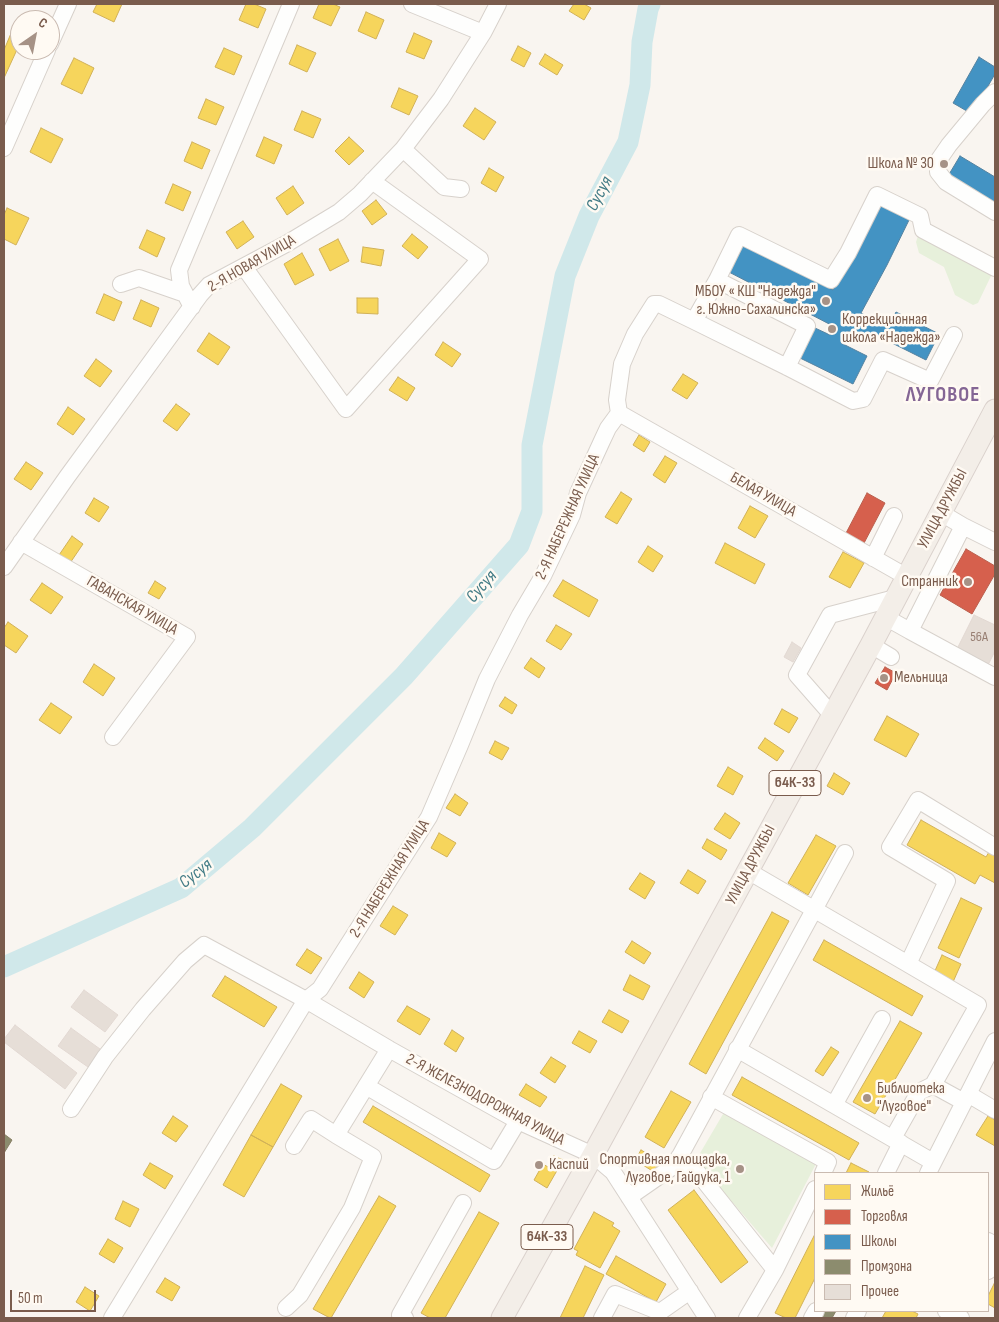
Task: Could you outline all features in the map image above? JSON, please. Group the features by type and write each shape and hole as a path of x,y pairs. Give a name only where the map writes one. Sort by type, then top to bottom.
{"main road":[{"name":"УЛИЦА ДРУЖБЫ","path":"502,1318 871,645 995,410"}],"street":[{"path":"60,22 68,4"},
{"path":"189,301 181,286 179,270 182,259 291,4"},
{"path":"412,4 484,33"},
{"name":"2-Я НОВАЯ УЛИЦА","path":"4,567 189,301 209,285 286,244 339,212 372,181 403,149 441,99 484,33 498,4"},
{"path":"4,148 43,60"},
{"path":"995,92 948,145 938,161 938,172 946,182 995,212"},
{"path":"403,149 444,186 461,189"},
{"path":"244,267 346,409 480,260 372,181"},
{"path":"694,321 739,235 831,280 848,253 877,194 920,216 917,225 923,230 995,268"},
{"path":"121,284 139,278 189,301"},
{"path":"717,280 807,326 787,366"},
{"path":"619,414 617,400 622,364 635,334 654,304 659,304 787,366 853,401 862,399 883,360 930,381 954,335"},
{"name":"БЕЛАЯ УЛИЦА","path":"619,414 907,577"},
{"name":"2-Я НАБЕРЕЖНАЯ УЛИЦА","path":"112,1318 306,1000 320,990 429,817 487,678 543,576 572,515 578,493 600,442 619,414"},
{"path":"942,513 995,542"},
{"path":"873,558 894,516"},
{"path":"910,631 963,526"},
{"name":"ГАВАНСКАЯ УЛИЦА","path":"21,542 188,637 113,737"},
{"path":"832,716 796,675 830,615 895,598"},
{"path":"885,617 995,677"},
{"path":"871,645 891,657"},
{"path":"908,964 947,881 890,847 918,800 995,847"},
{"path":"629,1197 675,1165 845,853"},
{"path":"748,871 978,1006 933,1085 919,1092 897,1141 886,1172"},
{"name":"2-Я ЖЕЛЕЗНОДОРОЖНАЯ УЛИЦА","path":"71,1109 105,1057 143,1008 185,961 204,945 306,1000 518,1120 593,1155 613,1172 707,1318"},
{"path":"834,1105 882,1019"},
{"path":"737,1049 897,1141 931,1168 995,1041"},
{"path":"336,1135 390,1049"},
{"path":"933,1085 995,1110"},
{"path":"366,1086 494,1161 518,1120"},
{"path":"711,1097 828,1162 823,1172"},
{"path":"286,1308 300,1295 352,1208 373,1157 311,1119 294,1146"},
{"path":"679,1157 698,1173 775,1270"},
{"path":"747,1318 775,1270 814,1191"},
{"path":"405,1318 400,1315 464,1203"},
{"path":"989,1269 995,1256"},
{"path":"602,1318 615,1294 660,1312 690,1291"},
{"path":"948,1312 962,1318"}],"green space":[{"path":"919,233 991,272 991,276 978,303 973,305 955,295 944,267 919,253 916,242"},
{"path":"726,1109 817,1162 772,1248 696,1160"}],"building: Жильё":[{"path":"97,4 122,4 114,22 93,12"},
{"path":"246,4 254,4 266,9 258,28 239,20"},
{"path":"319,4 333,4 340,7 331,26 313,18"},
{"path":"574,4 584,4 591,8 584,20 569,11"},
{"path":"366,12 384,20 376,39 358,31"},
{"path":"414,33 432,41 424,59 406,52"},
{"path":"10,36 10,60 12,60 4,78 4,50"},
{"path":"297,45 316,53 307,72 289,64"},
{"path":"518,46 531,53 524,67 511,60"},
{"path":"224,48 242,56 234,75 215,67"},
{"path":"545,54 563,65 557,75 539,64"},
{"path":"74,58 94,68 82,94 61,84"},
{"path":"399,88 418,96 409,115 391,107"},
{"path":"206,99 224,107 216,125 198,118"},
{"path":"475,108 496,122 484,140 463,126"},
{"path":"302,111 321,119 313,138 294,130"},
{"path":"41,128 63,139 51,163 30,152"},
{"path":"264,137 282,145 274,164 256,156"},
{"path":"349,137 364,151 349,165 335,151"},
{"path":"192,142 210,150 202,169 184,161"},
{"path":"489,168 504,177 496,192 481,183"},
{"path":"173,184 191,192 183,211 165,203"},
{"path":"293,186 304,203 287,215 276,198"},
{"path":"376,200 387,214 372,225 362,211"},
{"path":"7,208 29,218 16,245 4,239 4,215"},
{"path":"243,221 254,237 237,249 226,232"},
{"path":"147,230 165,238 157,257 139,248"},
{"path":"412,234 428,247 418,259 402,246"},
{"path":"338,239 349,261 330,271 319,249"},
{"path":"363,247 384,250 381,266 361,262"},
{"path":"302,253 314,275 295,285 284,264"},
{"path":"104,294 122,302 114,321 96,313"},
{"path":"357,298 378,298 378,314 357,313"},
{"path":"141,300 159,308 151,327 133,319"},
{"path":"209,333 230,347 218,365 197,351"},
{"path":"443,342 461,354 452,367 435,355"},
{"path":"96,359 112,371 100,387 84,376"},
{"path":"683,374 698,383 687,399 672,390"},
{"path":"398,377 415,388 407,401 389,390"},
{"path":"176,404 190,414 177,431 163,421"},
{"path":"68,407 85,419 73,435 57,424"},
{"path":"639,435 650,442 644,452 633,445"},
{"path":"665,456 677,463 665,483 653,475"},
{"path":"26,462 43,473 31,490 14,479"},
{"path":"621,492 632,499 617,524 605,517"},
{"path":"94,498 109,507 99,522 85,513"},
{"path":"750,506 768,516 755,538 738,528"},
{"path":"72,536 83,544 68,566 57,558"},
{"path":"725,543 765,564 755,584 715,563"},
{"path":"648,546 663,556 653,572 638,562"},
{"path":"843,552 864,563 850,588 829,577"},
{"path":"563,580 598,600 589,617 553,596"},
{"path":"155,581 166,588 159,599 148,593"},
{"path":"42,583 63,597 51,614 30,600"},
{"path":"8,622 28,636 16,653 4,645 4,628"},
{"path":"556,625 572,634 561,650 546,641"},
{"path":"531,658 545,668 539,678 524,668"},
{"path":"94,664 115,678 103,696 83,682"},
{"path":"505,697 517,705 512,714 499,706"},
{"path":"51,703 72,717 60,734 39,720"},
{"path":"782,709 798,718 789,733 774,724"},
{"path":"887,716 919,734 906,757 874,740"},
{"path":"765,738 784,751 777,761 758,748"},
{"path":"495,741 509,748 502,760 489,753"},
{"path":"728,767 743,776 733,795 717,786"},
{"path":"834,773 850,783 843,795 827,786"},
{"path":"455,794 468,803 460,816 446,808"},
{"path":"725,813 740,823 730,839 714,829"},
{"path":"921,820 986,857 989,852 995,856 995,883 980,875 975,884 907,845"},
{"path":"439,833 456,843 447,857 431,848"},
{"path":"816,835 836,846 808,895 788,883"},
{"path":"707,839 727,850 721,860 702,848"},
{"path":"688,870 706,881 698,894 680,883"},
{"path":"640,873 655,882 645,899 629,889"},
{"path":"961,898 982,908 959,958 938,948"},
{"path":"393,906 408,915 395,935 380,926"},
{"path":"772,912 789,921 706,1074 689,1064"},
{"path":"824,940 923,996 912,1016 813,960"},
{"path":"632,941 651,953 644,964 625,952"},
{"path":"307,949 322,958 311,974 296,965"},
{"path":"942,955 961,964 953,982 934,973"},
{"path":"359,972 374,982 364,998 349,988"},
{"path":"630,975 650,986 643,1000 623,990"},
{"path":"225,976 277,1007 264,1027 212,996"},
{"path":"407,1006 430,1019 420,1035 397,1021"},
{"path":"609,1010 629,1021 622,1033 602,1022"},
{"path":"900,1021 922,1033 875,1114 853,1102"},
{"path":"452,1030 464,1038 456,1052 444,1044"},
{"path":"579,1031 597,1041 590,1053 572,1043"},
{"path":"831,1047 839,1052 823,1076 815,1071"},
{"path":"551,1057 566,1066 555,1083 540,1073"},
{"path":"742,1077 859,1143 849,1160 732,1095"},
{"path":"281,1084 302,1096 273,1147 251,1135"},
{"path":"526,1084 547,1097 540,1107 519,1095"},
{"path":"671,1091 691,1102 664,1148 645,1137"},
{"path":"373,1106 490,1175 480,1192 363,1122"},
{"path":"173,1116 188,1126 176,1142 162,1133"},
{"path":"988,1116 995,1120 995,1146 976,1135"},
{"path":"251,1135 273,1147 244,1197 223,1185"},
{"path":"641,1150 660,1161 654,1172 635,1160"},
{"path":"554,1156 563,1160 547,1188 534,1180 543,1164 548,1167"},
{"path":"150,1163 173,1176 165,1189 143,1175"},
{"path":"851,1163 869,1172 846,1172"},
{"path":"694,1190 748,1262 721,1283 668,1210"},
{"path":"379,1196 396,1206 330,1318 313,1309"},
{"path":"123,1201 139,1209 130,1227 115,1219"},
{"path":"479,1212 499,1223 445,1318 430,1318 421,1313"},
{"path":"594,1212 614,1223 612,1226 620,1231 600,1268 576,1255 578,1251 574,1249"},
{"path":"814,1236 814,1280 795,1318 786,1318 775,1313"},
{"path":"108,1239 123,1248 114,1263 99,1254"},
{"path":"616,1256 666,1284 656,1302 606,1274"},
{"path":"585,1266 604,1275 583,1318 560,1318"},
{"path":"165,1278 180,1287 172,1301 156,1292"},
{"path":"994,1284 995,1308 989,1305 989,1294"},
{"path":"85,1287 99,1296 90,1311 76,1302"},
{"path":"885,1312 914,1312 918,1314 916,1318 882,1318"}],"building: Торговля":[{"path":"867,493 885,503 863,545 845,535"},
{"path":"966,549 995,566 995,574 972,614 940,595"},
{"path":"885,667 896,673 887,690 875,683"}],"building: Школы":[{"path":"979,57 995,67 995,74 972,114 953,103"},
{"path":"960,156 995,177 995,203 948,176"},
{"name":"МБОУ « КШ \"Надежда\" г. Южно-Сахалинска»","path":"878,201 910,218 861,313 888,327 896,312 939,334 926,360 874,334 870,343 848,331 841,343 867,356 853,384 800,358 815,328 830,335 835,327 727,271 742,243 833,290"}],"building: Промзона":[{"path":"4,1134 12,1140 4,1153"},
{"path":"822,1312 835,1312 832,1318 819,1318"}],"building: Прочее":[{"path":"974,615 995,625 995,651 988,665 957,649"},
{"path":"792,642 801,648 793,662 784,657"},
{"path":"84,990 118,1015 105,1032 71,1007"},
{"path":"15,1025 77,1073 65,1089 4,1042 4,1039"},
{"path":"71,1028 100,1049 88,1067 58,1046"}],"waterway":[{"name":"Сусуя","path":"4,967 181,888 252,828 404,676 519,545 532,511 532,445 565,276 589,216 628,142 640,85 642,42 650,4"}],"place":[{"name":"Школа № 30","path":"944,164"},
{"name":"МБОУ « КШ \"Надежда\" г. Южно-Сахалинска»","path":"826,301"},
{"name":"Коррекционная школа «Надежда»","path":"832,329"},
{"name":"Странник","path":"968,582"},
{"name":"Мельница","path":"884,678"},
{"name":"Библиотека \"Луговое\"","path":"867,1098"},
{"name":"Каспий","path":"539,1165"},
{"name":"Спортивная площадка, Луговое, Гайдука, 1","path":"740,1169"}],"district":[{"name":"ЛУГОВОЕ","path":"943,396"}]}
